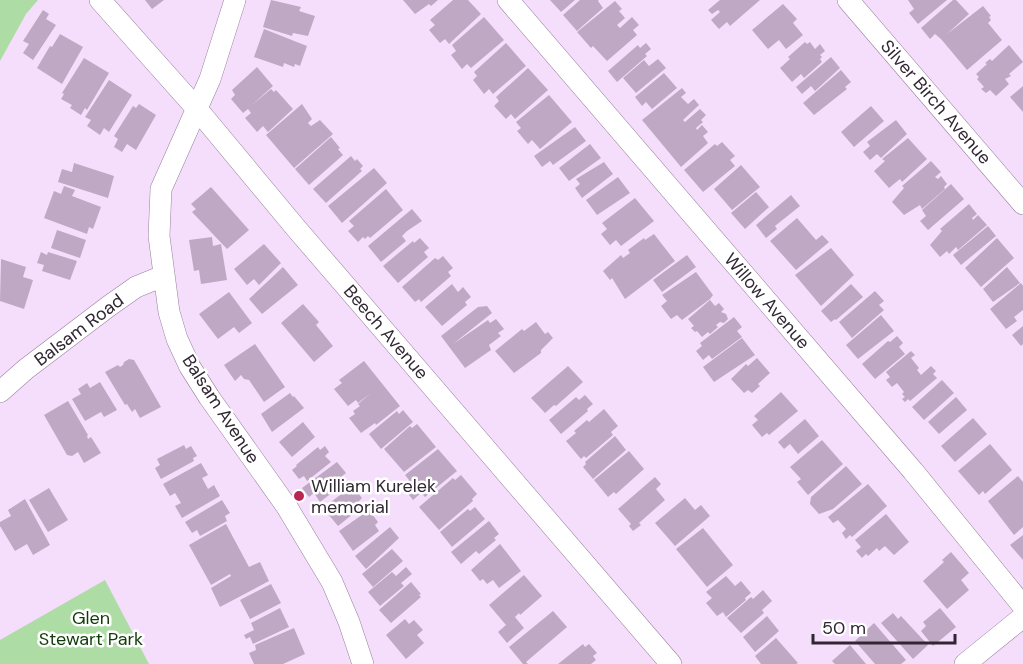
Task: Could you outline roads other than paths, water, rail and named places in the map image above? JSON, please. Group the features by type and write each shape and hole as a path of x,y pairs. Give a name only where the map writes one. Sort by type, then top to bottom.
{"street":[{"name":"Beech Avenue","path":"100,0 197,110 294,227 671,664"},
{"name":"Balsam Avenue","path":"235,0 210,79 161,189 159,236 169,312 177,339 190,367 287,507 332,582 363,664"},
{"name":"Willow Avenue","path":"508,0 913,471 1023,606"},
{"name":"Silver Birch Avenue","path":"848,0 1023,204"},
{"name":"Balsam Road","path":"0,392 26,369 109,306 136,287 163,276"},
{"path":"965,664 1023,617"}],"place":[{"name":"William Kurelek memorial","path":"299,496"}],"park label":[{"name":"Glen Stewart Park","path":"91,628"}]}
